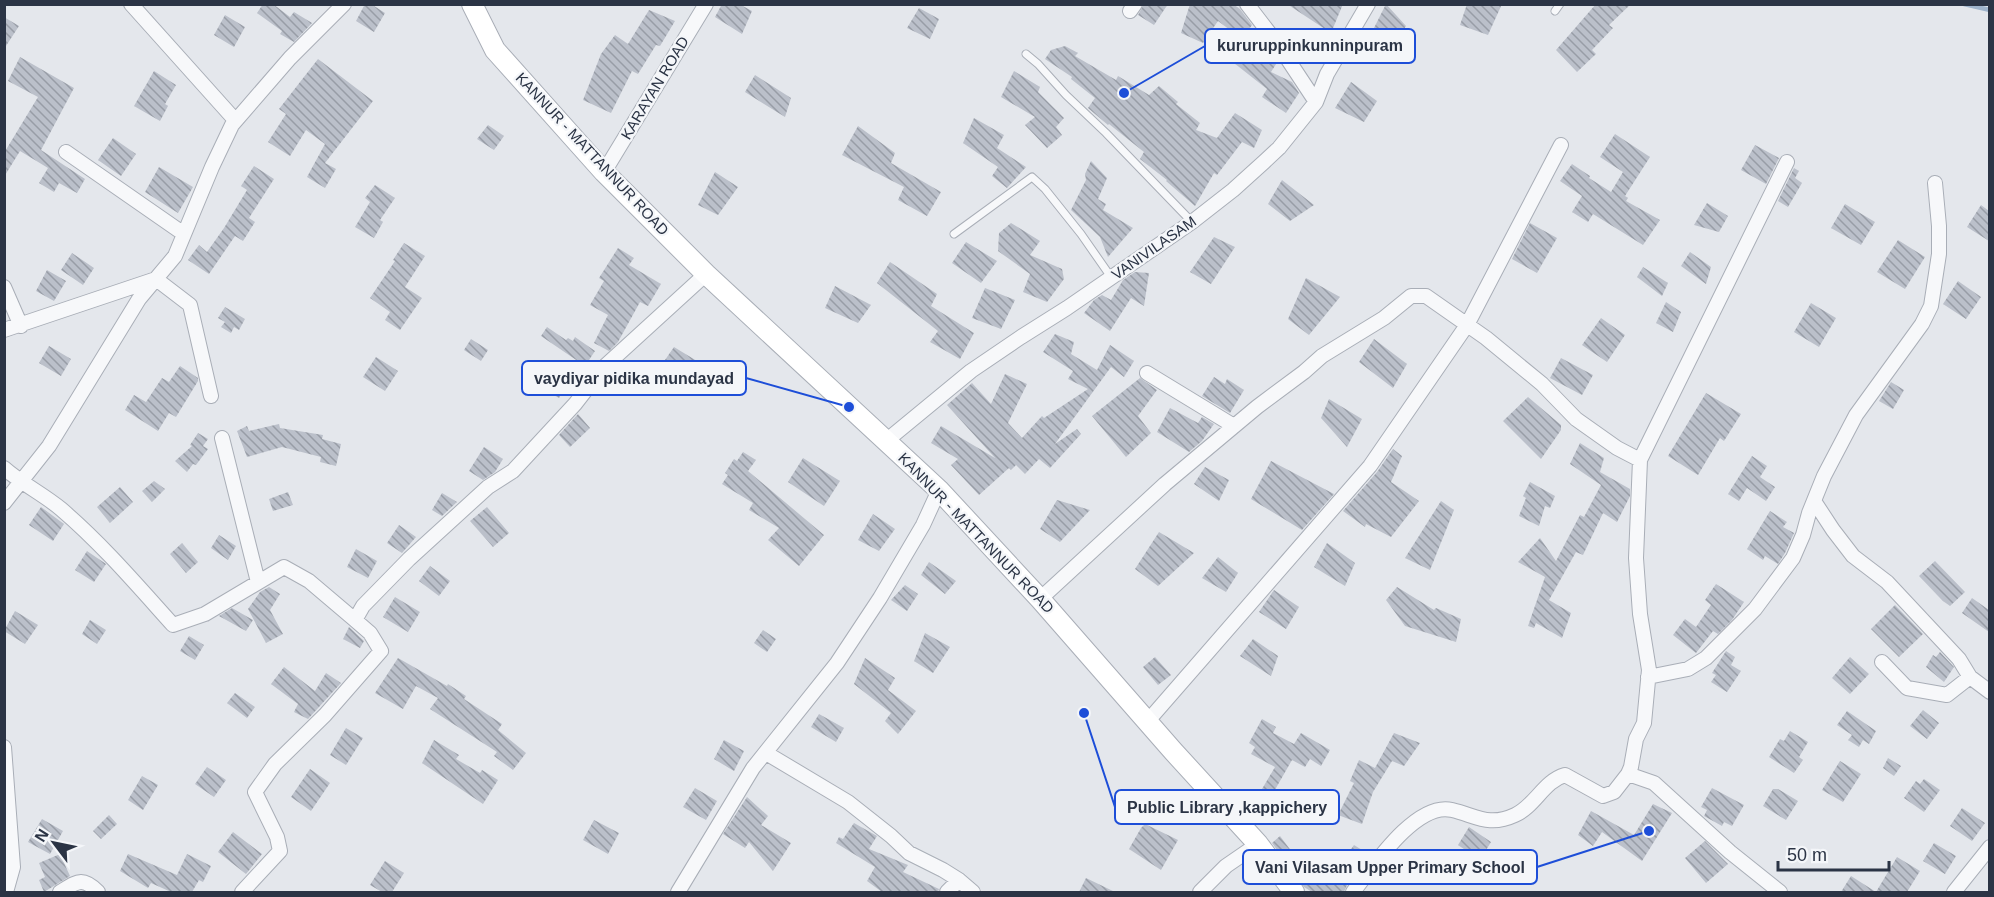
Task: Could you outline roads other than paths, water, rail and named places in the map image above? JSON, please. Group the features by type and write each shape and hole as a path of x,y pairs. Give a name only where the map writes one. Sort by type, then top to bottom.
{"main road":[{"name":"KANNUR - MATTANNUR ROAD","path":"472,4 495,50 604,172 706,274 939,490 1040,599 1147,722 1258,844 1294,892"}],"street":[{"path":"131,4 235,120"},
{"path":"4,503 49,446 138,299 175,256 212,167 235,120 290,58 344,4"},
{"name":"KARAYAN ROAD","path":"604,172 706,4"},
{"path":"1247,4 1277,43 1316,102"},
{"name":"VANIVILASAM","path":"886,441 971,371 1192,222 1233,190 1279,148 1316,102 1327,74 1368,4"},
{"path":"1147,722 1370,466 1467,325 1561,146"},
{"path":"66,152 184,234"},
{"path":"1353,892 1396,838 1419,818 1449,809 1484,821 1500,819 1516,814 1555,778 1565,775 1603,796 1614,792 1628,774 1636,739 1644,723 1649,670 1640,614 1636,558 1641,460 1787,162"},
{"path":"1648,677 1688,669 1706,658 1755,609 1793,558 1824,476 1856,415 1922,324 1931,306 1939,254 1935,183"},
{"path":"355,620 363,606 409,559 488,487 513,471 575,404 603,368 706,274"},
{"path":"4,330 156,279"},
{"path":"156,279 190,305 211,396"},
{"path":"4,287 21,326"},
{"path":"1040,599 1165,484 1234,426 1322,356 1384,318 1411,296 1426,296 1467,325 1542,384 1576,419 1617,448 1641,460"},
{"path":"1148,373 1234,426"},
{"path":"222,438 258,582"},
{"path":"4,468 20,482 59,508 120,567 173,625 205,614 284,567 309,581 355,620 370,633 381,651 325,715 275,764 255,792 277,837 280,851 242,892"},
{"path":"678,892 753,768 837,663 880,598 923,525 939,490"},
{"path":"1814,501 1853,556 1887,582 1959,659 1970,677 1989,692"},
{"path":"1882,662 1907,688 1947,695 1970,677"},
{"path":"4,747 13,867 6,892"},
{"path":"766,753 861,812 909,853 959,880 973,892"},
{"path":"1628,774 1654,783 1730,852 1780,892"},
{"path":"1200,892 1226,866 1258,844"},
{"path":"1954,892 1989,847"},
{"path":"947,892 959,880"},
{"path":"60,892 77,882 84,882 90,884 98,892"}],"lane":[{"path":"1026,54 1192,222"},
{"path":"954,234 1032,177 1038,180 1081,234 1111,277"}],"waterway":[{"path":"1964,4 1990,10"}],"place":[{"name":"kururuppinkunninpuram","path":"1124,93"},
{"name":"vaydiyar pidika mundayad","path":"849,407"},
{"name":"Public Library ,kappichery","path":"1084,713"},
{"name":"Vani Vilasam Upper Primary School","path":"1649,831"}]}
